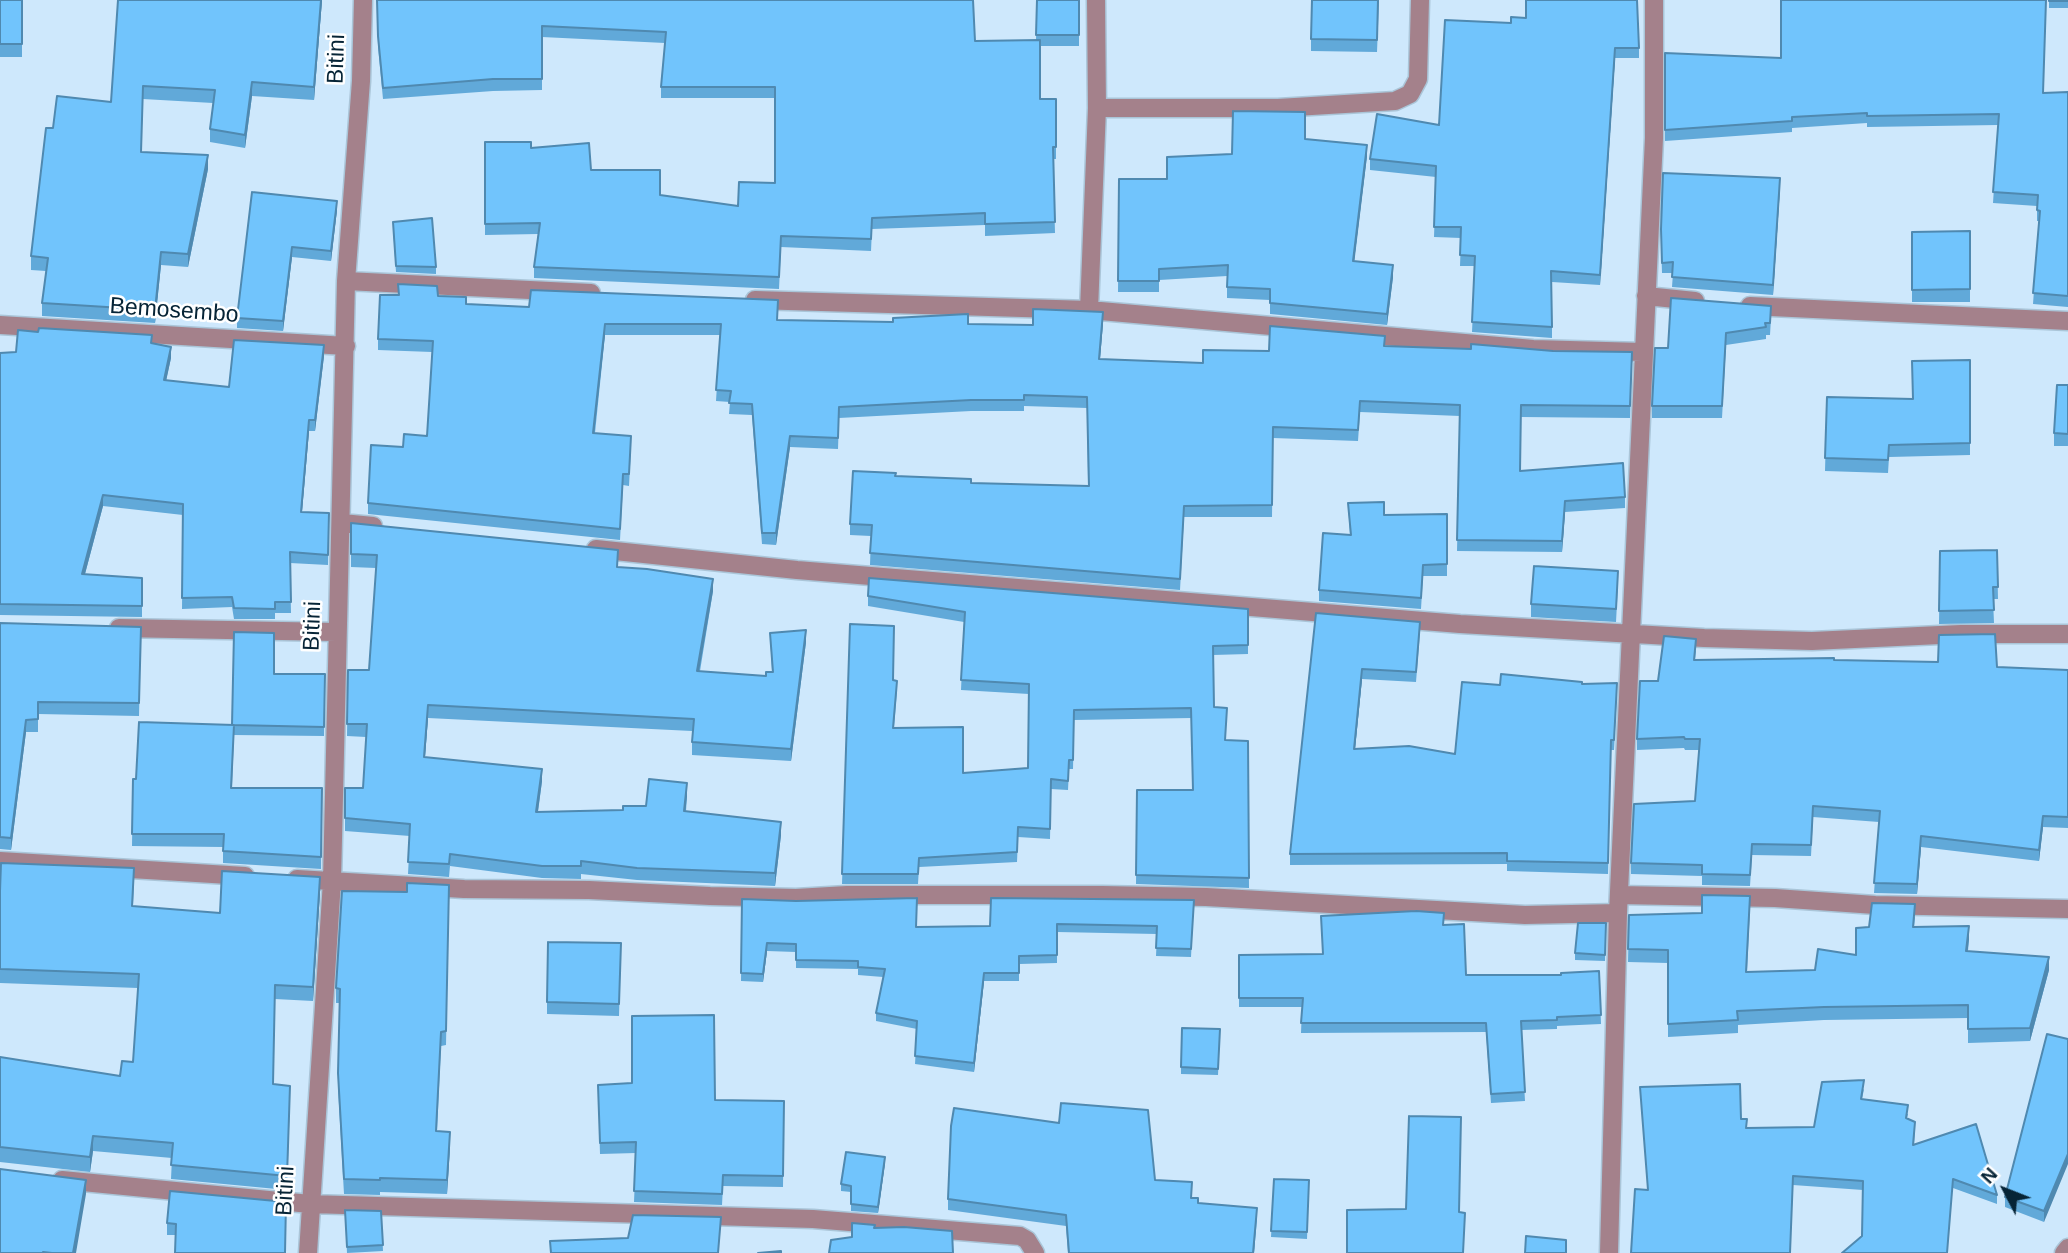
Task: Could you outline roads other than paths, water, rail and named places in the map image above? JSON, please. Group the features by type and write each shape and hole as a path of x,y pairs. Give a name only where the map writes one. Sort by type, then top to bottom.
{"street":[{"name":"Bitini","path":"308,1253 332,881 346,281 361,81 363,0"},
{"path":"1089,310 1097,108 1096,0"},
{"path":"1097,108 1278,108 1395,101 1410,94 1418,79 1420,0"},
{"path":"1609,1253 1618,913 1654,138 1654,0"},
{"path":"346,281 604,293"},
{"path":"1646,296 1710,302"},
{"path":"740,299 1089,310 1533,349 1642,352"},
{"path":"1736,305 2068,321"},
{"name":"Bemosembo","path":"0,325 346,346"},
{"path":"342,523 394,528"},
{"path":"579,547 797,570 1460,624 1704,638 1812,641 1961,634 2068,634"},
{"path":"108,627 336,632"},
{"path":"0,862 464,889 589,890 722,896 1115,895 1206,897 1525,915 1618,913"},
{"path":"1619,895 2068,909"},
{"path":"40,1177 310,1204 813,1219 1020,1236 1027,1240 1035,1253"},
{"path":"2064,1253 2068,1248"}]}
